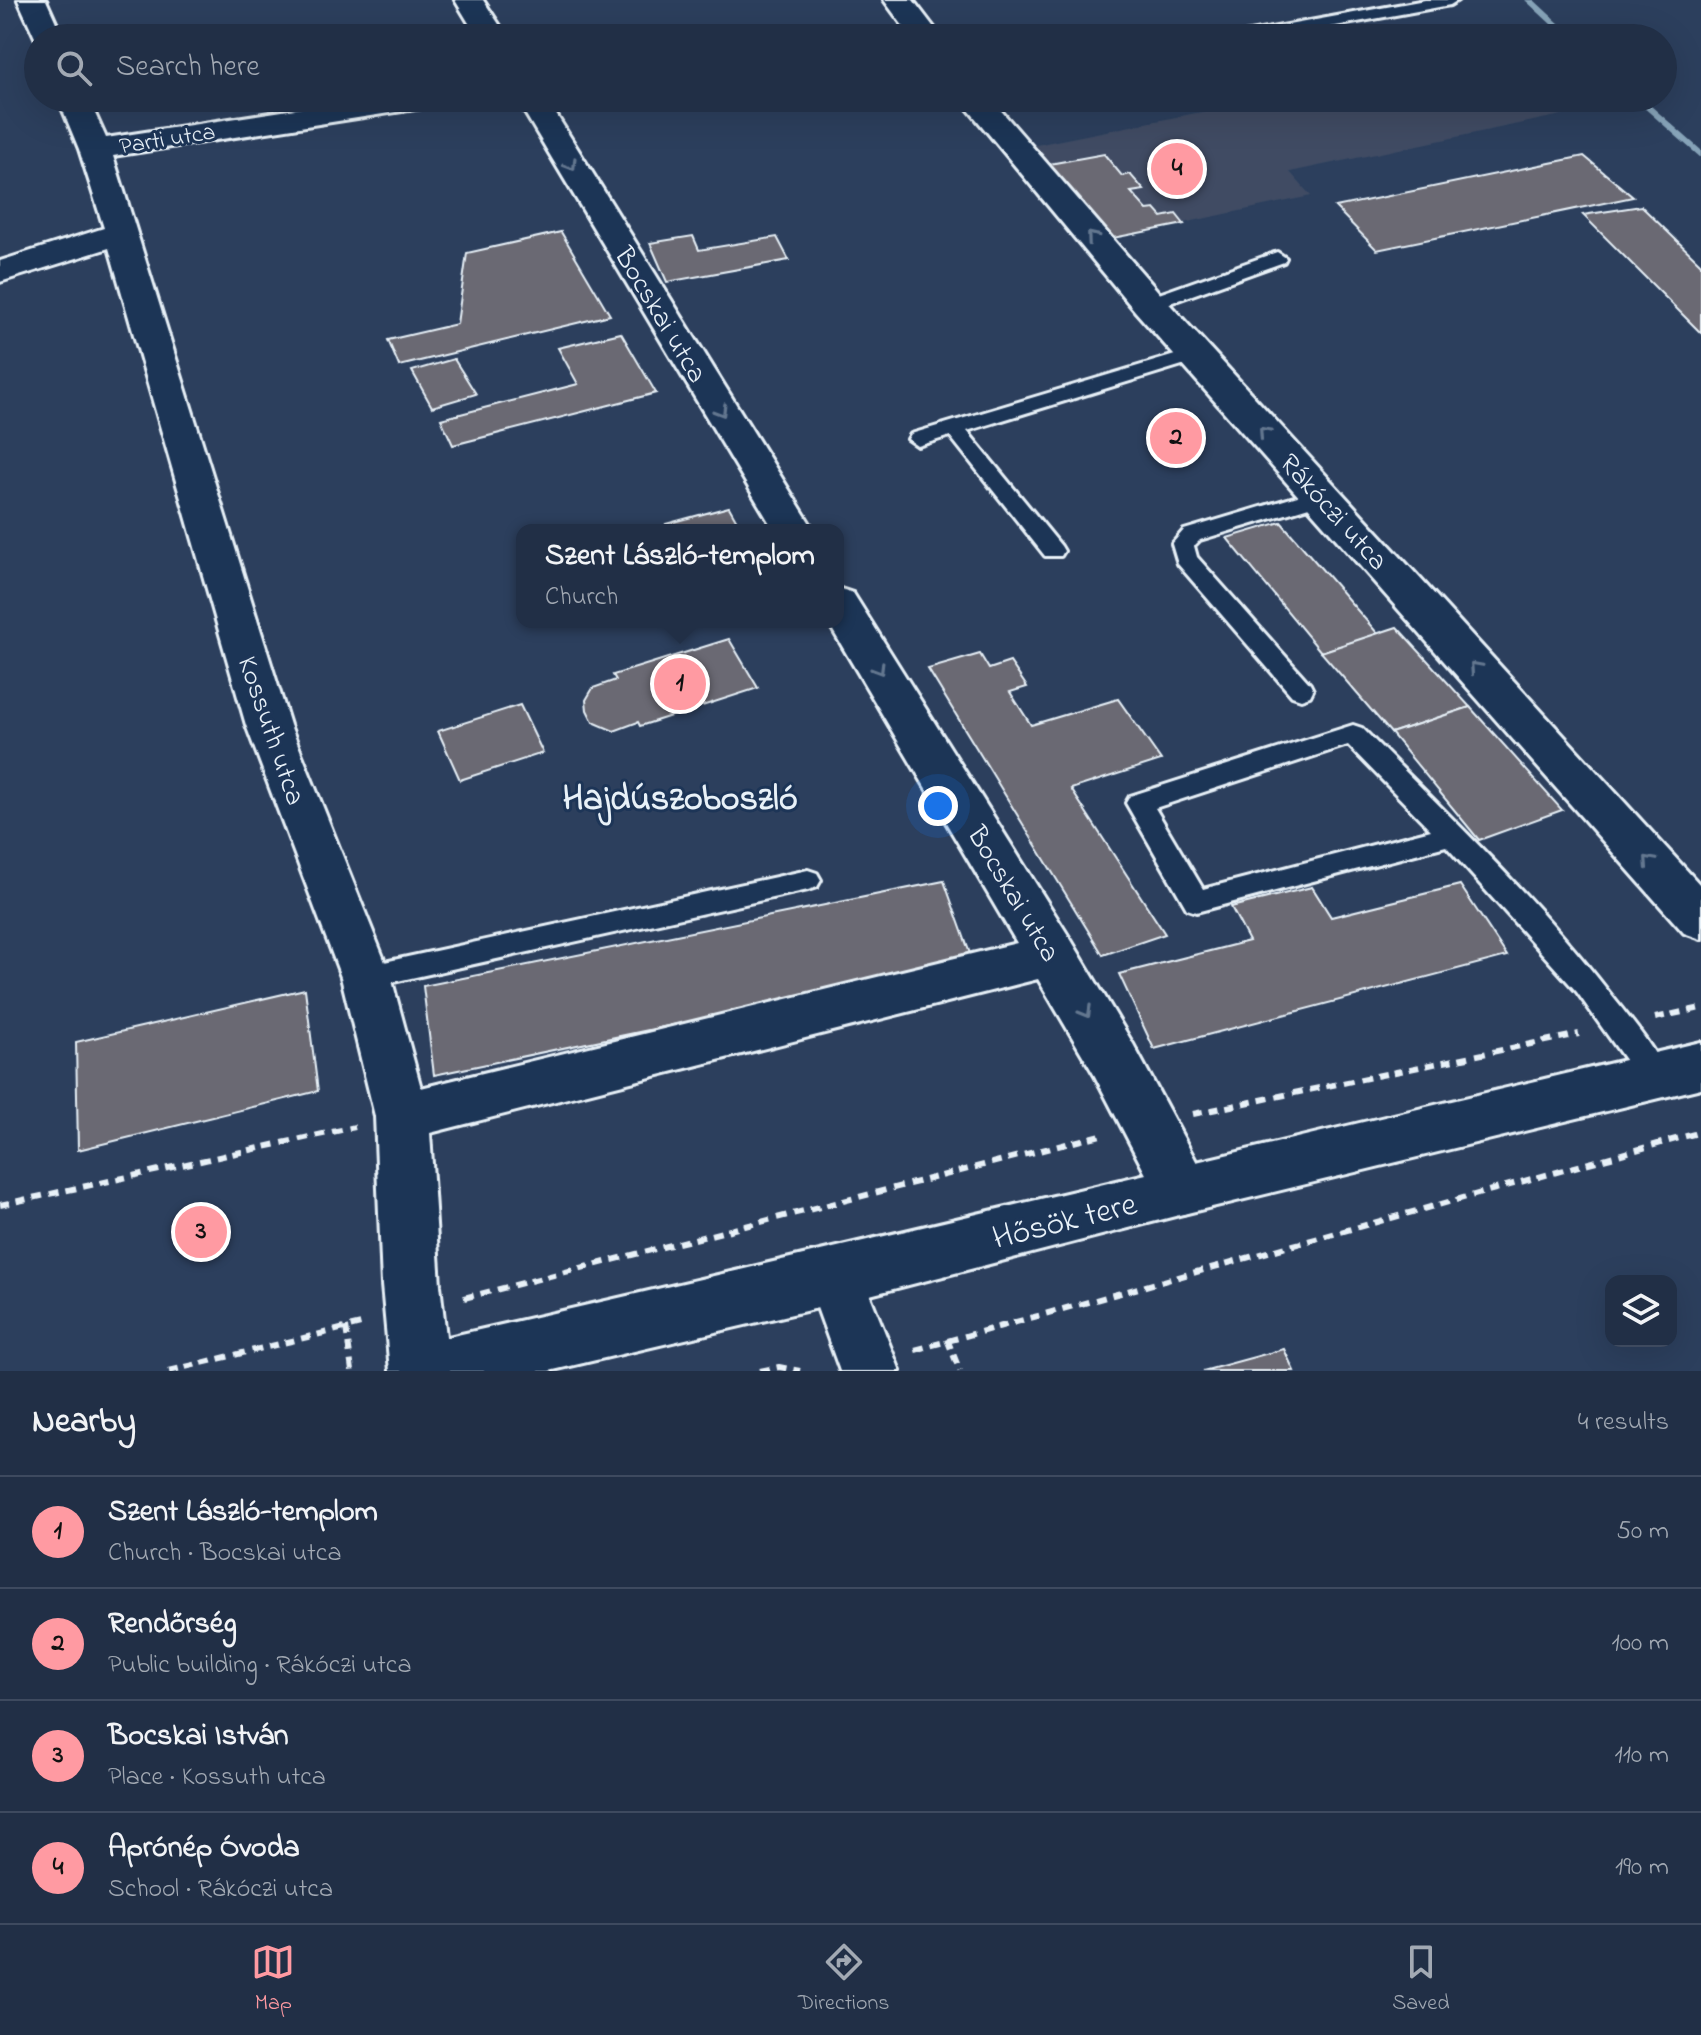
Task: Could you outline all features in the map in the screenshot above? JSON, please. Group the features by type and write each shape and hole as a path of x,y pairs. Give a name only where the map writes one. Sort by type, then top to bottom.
{"street":[{"path":"32,0 42,24"},
{"path":"898,0 916,24"},
{"path":"475,1 486,24"},
{"name":"Kossuth utca","path":"79,112 95,149 122,233 268,725 366,977 402,1116 415,1310 423,1371"},
{"name":"Parti utca","path":"95,149 337,112"},
{"name":"Bocskai utca","path":"540,112 790,524"},
{"name":"Rákóczi utca","path":"986,112 1149,304 1701,919"},
{"path":"0,272 122,233"},
{"name":"Bocskai utca","path":"844,613 1053,955 1183,1189"},
{"path":"402,1116 1053,955"},
{"name":"Hősök tere","path":"423,1371 835,1277 1183,1189 1677,1071"},
{"path":"835,1277 869,1369"}],"lane":[{"path":"1320,24 1450,0"},
{"path":"1149,304 1277,258"},
{"path":"918,439 1195,355"},
{"path":"954,428 1053,551"},
{"path":"1301,690 1186,559 1183,544 1192,535 1321,496"},
{"path":"1449,835 1196,901 1139,803 1353,734 1554,944 1620,1025 1677,1071"},
{"path":"366,977 808,880"}],"path":[{"path":"169,1371 1148,1123 1701,1008"},
{"path":"0,1205 402,1116"},
{"path":"869,1369 947,1339 1701,1132"},
{"path":"346,1327 352,1371"},
{"path":"947,1339 960,1371"},
{"path":"760,1371 779,1367 800,1371"}],"shaded area":[{"path":"1201,112 1576,112 1290,172 1311,196 1103,240 1031,146"}],"building":[{"path":"1104,154 1122,176 1130,174 1144,190 1131,192 1147,210 1155,209 1162,217 1176,214 1184,224 1103,240 1044,165"},
{"path":"1584,156 1633,197 1377,250 1335,207"},
{"path":"1641,206 1701,264 1701,333 1583,215"},
{"path":"561,232 610,315 399,366 388,340 457,324 467,253"},
{"path":"693,236 699,250 777,237 789,260 667,282 650,243"},
{"path":"621,333 656,393 453,445 441,419 578,384 558,348"},
{"path":"454,359 476,394 432,407 412,371"},
{"path":"729,507 739,524 666,524"},
{"path":"1281,522 1378,634 1321,652 1227,538"},
{"path":"1397,627 1470,707 1391,733 1321,652"},
{"path":"729,639 758,688 640,726 638,722 614,731 593,722 586,700 593,688 616,680 613,675"},
{"path":"980,654 989,669 1010,662 1027,687 1010,692 1031,725 1118,699 1161,760 1071,789 1165,934 1103,955 928,669"},
{"path":"520,705 543,753 460,780 438,731"},
{"path":"1470,707 1562,810 1479,840 1391,733"},
{"path":"944,881 973,962 434,1075 423,986"},
{"path":"1460,885 1507,956 1154,1049 1119,974 1249,941 1231,907 1312,887 1331,917"},
{"path":"305,989 318,1091 78,1150 76,1042"},
{"path":"1284,1349 1294,1371 1203,1371"}],"waterway":[{"path":"1529,0 1556,24"},
{"path":"1653,112 1701,155"}],"place":[{"name":"Aprónép Óvoda","path":"1177,169"},
{"name":"Rendőrség","path":"1176,438"},
{"name":"Szent László-templom","path":"680,684"},
{"name":"Bocskai István","path":"201,1232"}],"district":[{"name":"Hajdúszoboszló","path":"680,796"}]}
